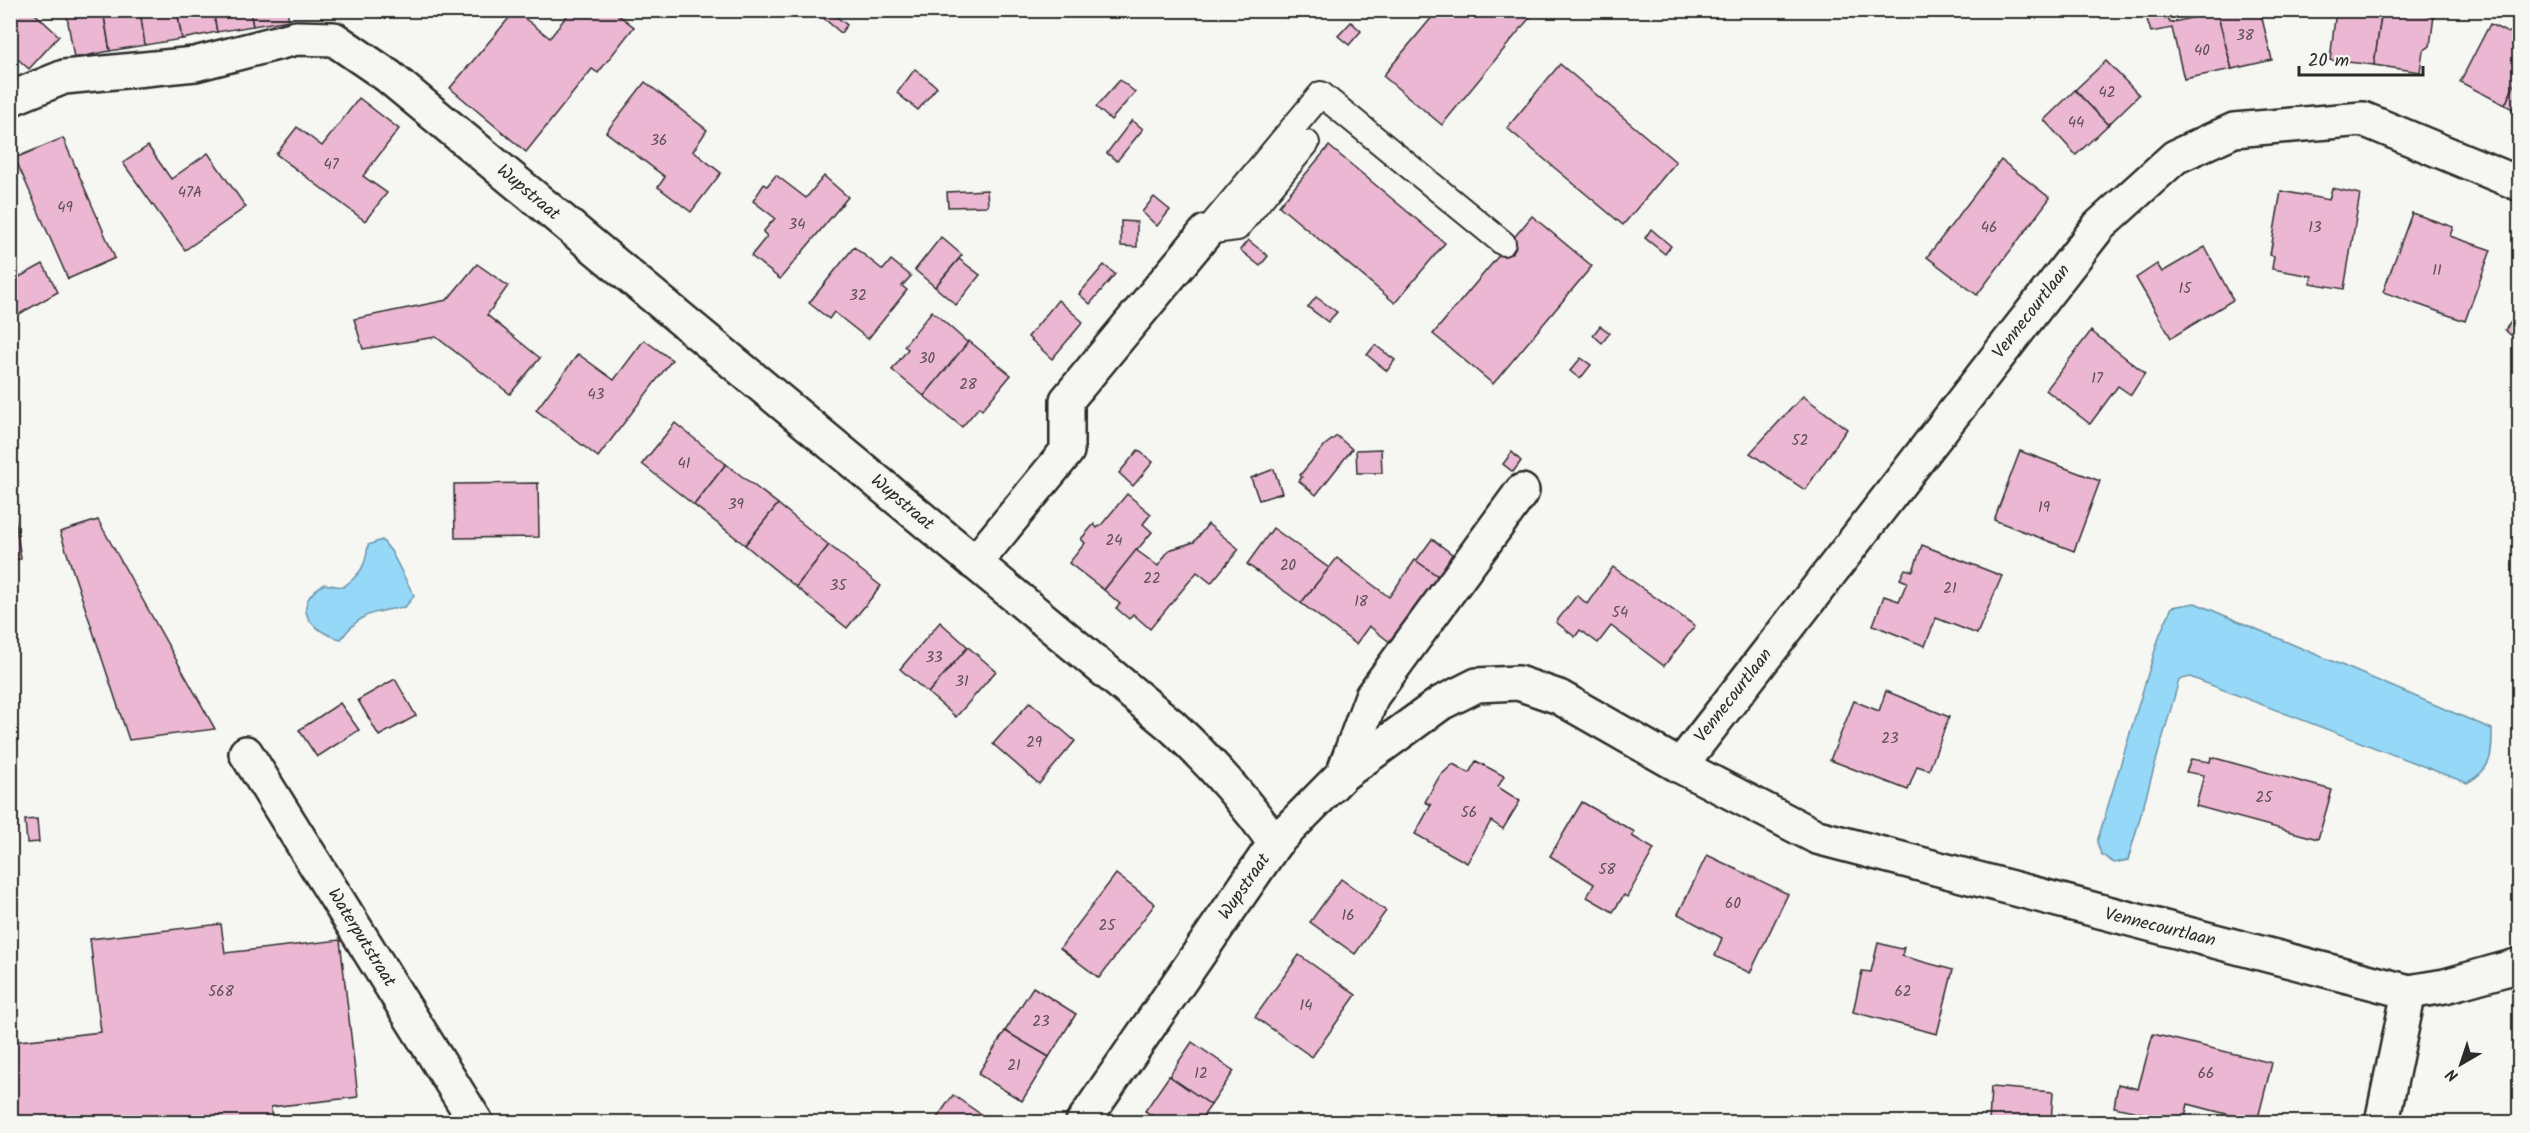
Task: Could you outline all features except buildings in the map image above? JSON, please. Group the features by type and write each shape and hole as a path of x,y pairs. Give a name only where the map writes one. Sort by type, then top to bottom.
{"street":[{"name":"Wupstraat","path":"10,99 64,77 195,64 296,38 334,39 388,76 1172,726 1214,765 1251,809 1275,843 1083,1122"},
{"name":"Vennecourtlaan","path":"1680,766 2098,226 2175,157 2234,130 2362,120 2520,184"},
{"path":"975,563 1067,451 1067,400 1206,232"},
{"name":"Vennecourtlaan","path":"1343,774 1372,696 1522,491"},
{"name":"Vennecourtlaan","path":"1275,843 1343,774 1441,703 1477,685 1518,683 1559,697 1680,766 1817,837 2409,992 2445,986 2520,965"},
{"name":"Waterputstraat","path":"246,753 476,1122"},
{"path":"2382,1122 2409,992"}],"lane":[{"path":"1206,232 1321,94 1503,243"},
{"path":"1206,232 1237,228 1306,143"}],"water":[{"path":"382,540 391,551 414,596 405,607 376,612 362,618 341,639 320,630 308,617 306,609 313,592 324,584 343,587 349,583 364,564 368,545"},
{"path":"2195,603 2492,729 2491,754 2486,767 2467,783 2190,677 2179,680 2128,860 2114,863 2101,854 2097,842 2160,634 2172,607"}]}
